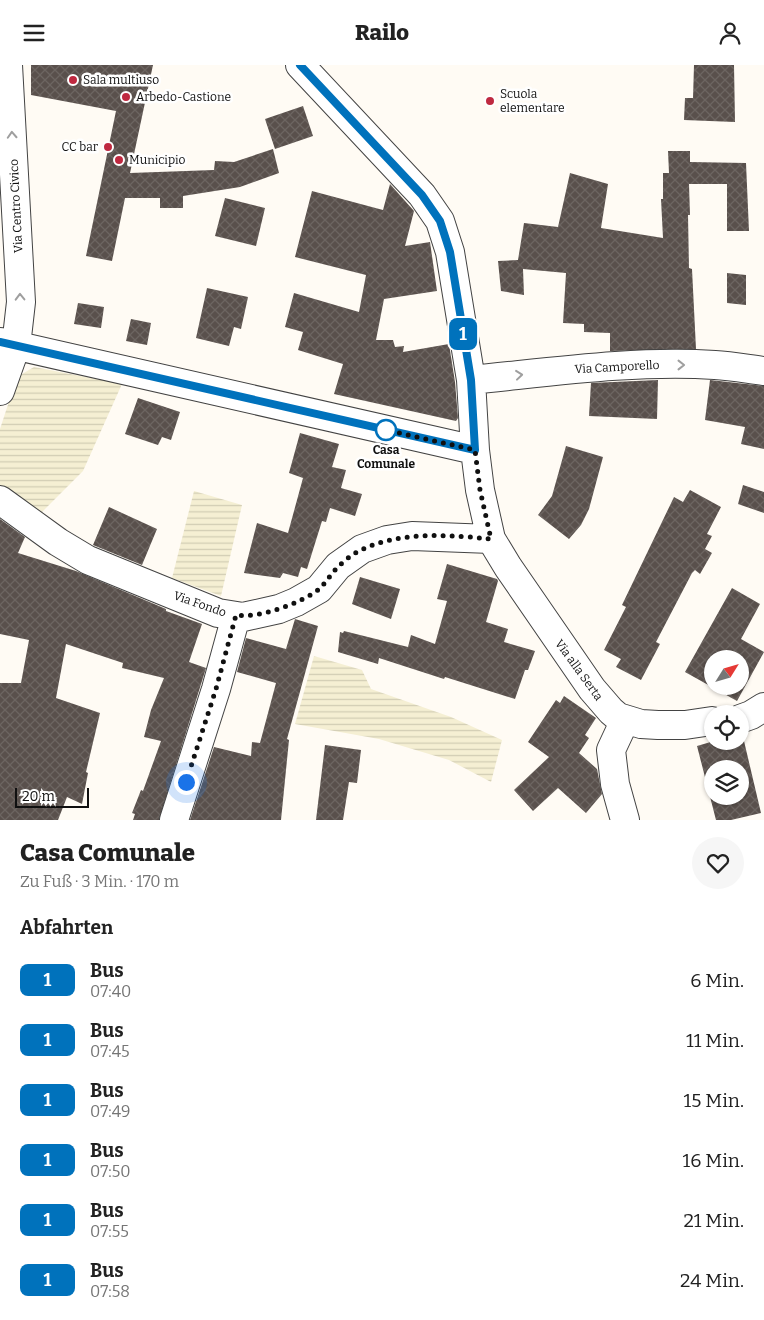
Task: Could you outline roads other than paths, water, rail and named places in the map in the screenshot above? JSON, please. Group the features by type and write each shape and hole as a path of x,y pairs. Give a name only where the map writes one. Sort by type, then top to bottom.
{"street":[{"name":"Via Centro Civico","path":"8,65 21,302 8,344"},
{"name":"Via alla Serta","path":"300,65 422,195 440,221 450,252 471,380 475,450 480,490 491,539 508,567 592,689 611,711 625,720 641,724 685,725 704,722"},
{"path":"0,391 8,344 475,450"},
{"name":"Via Camporello","path":"471,380 605,366 715,365 764,371"},
{"name":"Via Fondo","path":"0,500 58,542 88,560 218,613 243,617 279,609 296,602 319,589 338,566 362,549 388,540 412,536 491,539"},
{"path":"174,820 216,689 236,615"},
{"path":"749,714 764,707"},
{"path":"625,720 611,750 615,784 625,820"}],"place":[{"name":"Sala multiuso","path":"73,80"},
{"name":"Arbedo-Castione","path":"126,97"},
{"name":"Scuola elementare","path":"490,101"},
{"name":"CC bar","path":"108,147"},
{"name":"Municipio","path":"119,160"},
{"name":"Casa Comunale","path":"386,430"}]}
